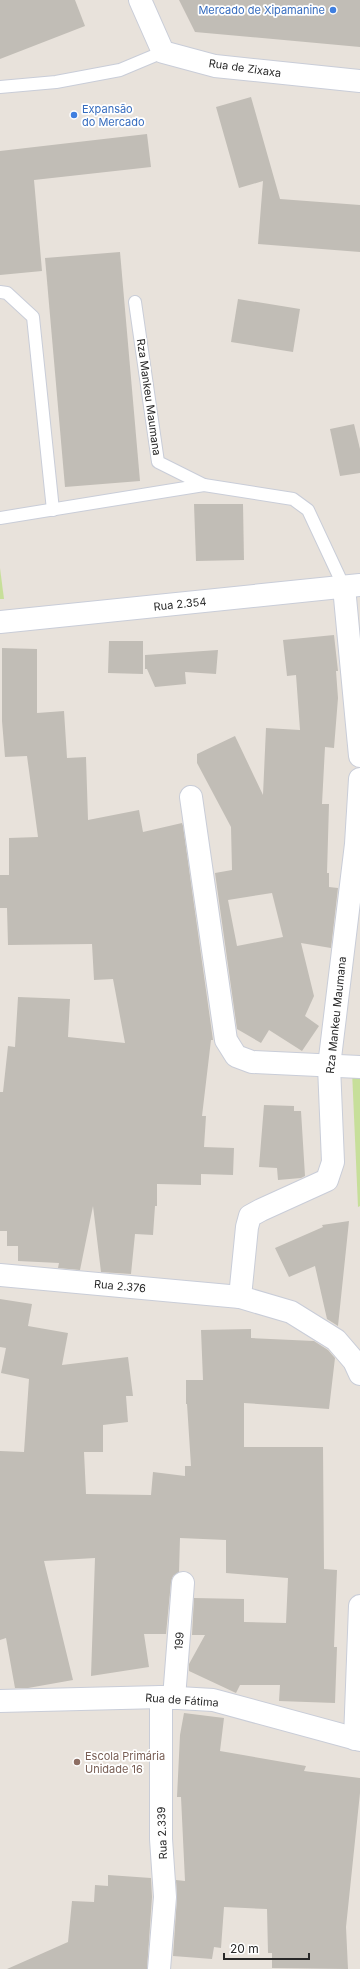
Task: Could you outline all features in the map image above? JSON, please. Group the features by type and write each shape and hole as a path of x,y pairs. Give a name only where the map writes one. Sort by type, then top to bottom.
{"street":[{"path":"140,0 163,52"},
{"name":"Rua de Zixaxa","path":"163,52 215,66 360,81"},
{"name":"Rua 2.354","path":"0,622 352,586"},
{"name":"Rza Mankeu Maumana","path":"352,586 360,756"},
{"name":"Rza Mankeu Maumana","path":"240,1297 246,1228 250,1216 327,1180 332,1162 329,1066 356,844 360,778"},
{"path":"191,797 226,1040 236,1056 252,1062 360,1067"},
{"name":"Rua 2.376","path":"0,1275 240,1297 291,1312 336,1340 354,1361 360,1374"},
{"name":"199","path":"168,1698 183,1583"},
{"path":"358,1739 360,1606"},
{"name":"Rua de Fátima","path":"0,1701 168,1698 214,1700 358,1739"},
{"name":"Rua 2.339","path":"159,1969 165,1897 161,1839 168,1698"}],"lane":[{"path":"0,87 56,82 120,70 163,52"},
{"path":"0,292 7,293 33,317 53,510"},
{"name":"Rza Mankeu Maumana","path":"135,302 158,462 204,485 293,499 308,510 352,586"},
{"path":"0,518 204,485"}],"green space":[{"path":"0,568 4,599 0,599"},
{"path":"360,1070 360,1206 358,1207 352,1071"}],"building":[{"path":"0,0 75,0 85,26 0,59"},
{"path":"179,0 360,0 360,47 195,32"},
{"path":"251,97 280,199 360,205 360,252 258,244 263,181 239,188 216,107"},
{"path":"147,134 151,167 34,180 42,271 0,275 0,151"},
{"path":"120,252 140,481 65,487 45,258"},
{"path":"238,299 300,309 293,352 231,342"},
{"path":"354,424 360,449 360,473 340,476 330,429"},
{"path":"194,504 243,504 244,560 196,561"},
{"path":"334,635 338,671 336,671 338,698 334,748 325,747 322,804 329,804 327,873 329,873 329,887 338,888 331,948 301,943 314,996 305,1016 319,1026 302,1051 269,1030 261,1043 237,1029 215,873 232,870 231,827 197,763 197,754 235,736 263,795 266,728 300,730 296,675 287,676 283,640","holes":["272,893 283,937 237,946 228,900"]},
{"path":"109,641 143,641 143,674 108,673"},
{"path":"2,648 37,649 37,713 64,711 67,758 86,757 88,820 139,810 143,832 182,823 183,826 213,1040 211,1040 202,1116 206,1116 204,1147 234,1148 233,1175 201,1174 201,1185 157,1184 157,1206 155,1206 153,1235 135,1234 131,1274 101,1272 93,1206 80,1270 58,1268 59,1263 18,1261 18,1246 7,1246 7,1231 0,1231 0,1092 3,1092 8,1046 15,1047 18,997 70,999 68,1037 125,1043 113,979 94,980 92,944 8,945 7,908 0,908 0,875 9,875 9,838 38,837 27,756 5,757 2,721"},
{"path":"218,650 216,674 185,672 186,684 155,687 147,669 145,669 145,655"},
{"path":"264,1105 294,1106 294,1111 301,1111 305,1176 301,1178 278,1180 277,1168 259,1167"},
{"path":"349,1221 338,1326 327,1319 315,1266 289,1277 275,1248 323,1227 322,1225"},
{"path":"0,1299 32,1304 28,1326 68,1333 62,1365 128,1357 133,1396 126,1396 128,1422 103,1425 103,1452 84,1452 86,1494 151,1495 153,1472 185,1476 185,1466 191,1466 186,1404 186,1380 203,1380 201,1330 251,1329 251,1338 314,1341 328,1350 335,1358 329,1409 244,1403 244,1447 323,1447 324,1569 337,1570 334,1647 337,1647 335,1703 279,1701 280,1685 240,1685 236,1693 189,1671 189,1664 205,1635 192,1635 194,1598 244,1599 244,1622 286,1623 288,1578 226,1573 226,1540 180,1538 179,1572 173,1576 171,1582 166,1634 144,1634 149,1667 91,1676 95,1558 44,1561 73,1680 28,1688 15,1688 6,1638 0,1640 0,1451 24,1452 29,1379 1,1373 6,1348 0,1347"},
{"path":"184,1713 224,1718 220,1751 306,1766 304,1771 360,1778 360,1793 346,1927 348,1969 272,1968 272,1953 268,1953 267,1909 224,1907 221,1948 214,1947 212,1959 173,1956 177,1898 176,1880 185,1881 181,1797 177,1797 180,1735"},
{"path":"108,1875 151,1878 152,1897 147,1969 7,1969 68,1942 72,1901 94,1902 95,1885 108,1886"}],"place":[{"name":"Mercado de Xipamanine","path":"333,10"},
{"name":"Expansão do Mercado","path":"74,115"},
{"name":"Escola Primária Unidade 16","path":"77,1762"}]}
